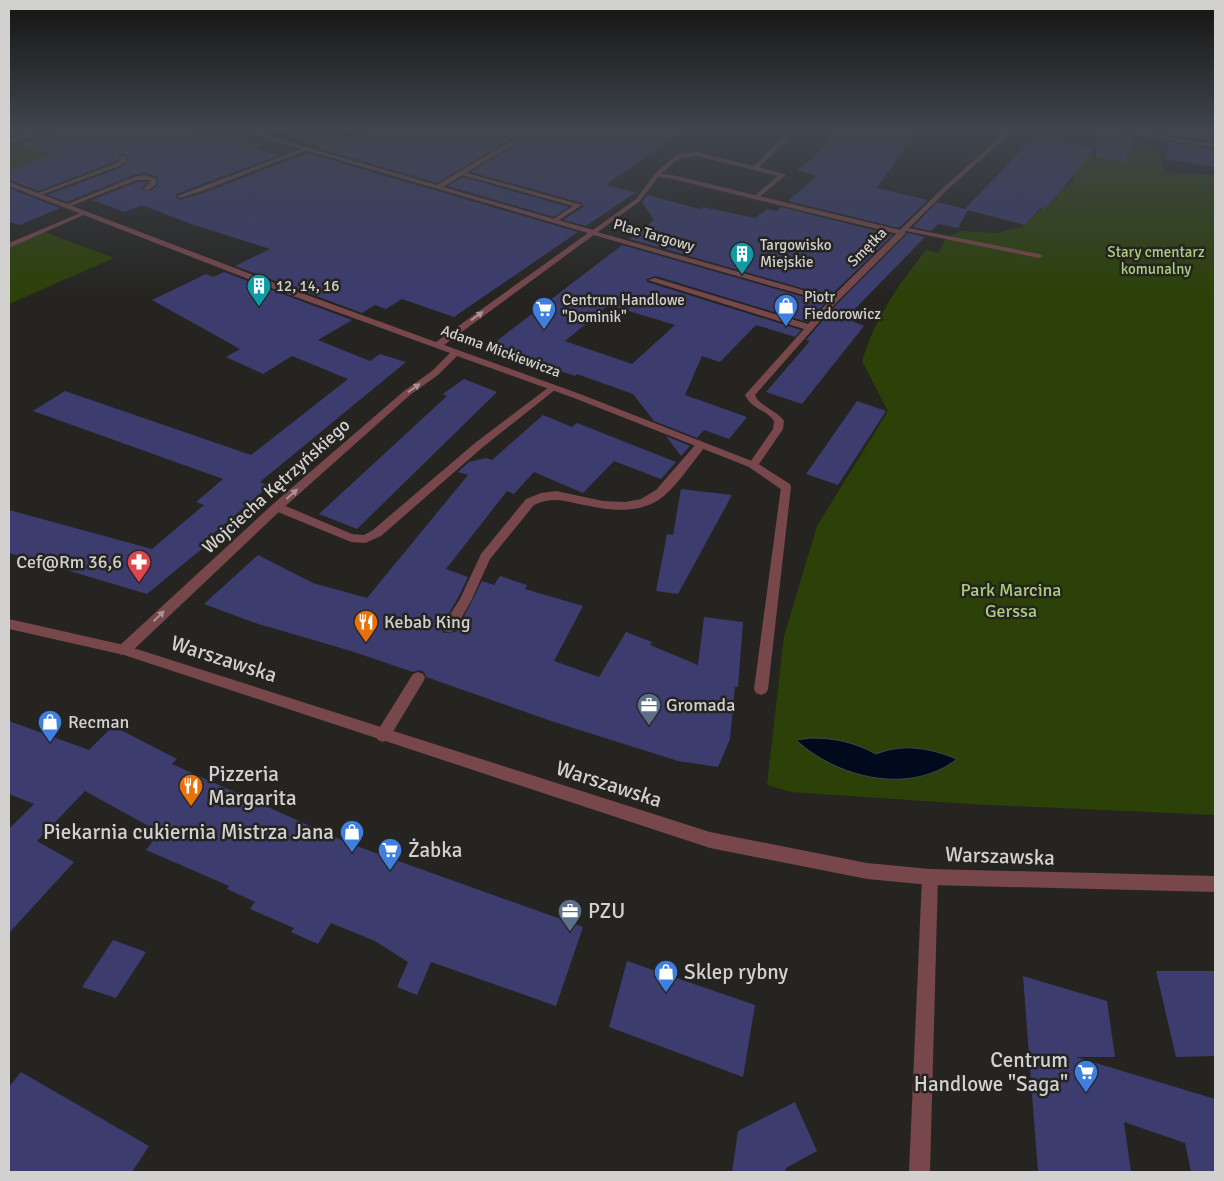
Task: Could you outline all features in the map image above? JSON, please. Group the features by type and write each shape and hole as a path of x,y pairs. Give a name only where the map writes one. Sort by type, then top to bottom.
{"street":[{"name":"Adama Mickiewicza","path":"12,185 282,289 553,387 752,465 786,487 761,690"},
{"path":"36,195 63,185"},
{"path":"66,206 118,185"},
{"path":"147,189 152,185"},
{"path":"180,196 213,185"},
{"path":"431,185 593,232"},
{"path":"506,185 579,205 554,221"},
{"name":"Plac Targowy","path":"593,232 638,200 649,185"},
{"path":"706,185 904,231 1039,256"},
{"name":"Plac Targowy","path":"756,197 771,185"},
{"name":"Smętka","path":"752,465 778,429 779,421 775,415 753,402 750,395 808,327 949,185"},
{"path":"9,246 85,213"},
{"path":"438,345 593,232"},
{"name":"Plac Targowy","path":"593,232 833,301"},
{"path":"652,280 808,327"},
{"name":"Wojciecha Kętrzyńskiego","path":"124,650 277,507 407,393 435,373 456,352"},
{"path":"277,507 351,538 365,539 377,533 479,445 553,387"},
{"path":"449,627 465,600 485,558 530,502 541,497 556,495 603,505 625,506 644,502 660,493 700,446"},
{"name":"Warszawska","path":"9,624 124,650 710,840 867,871 930,876 1215,884"},
{"path":"383,735 418,678"},
{"path":"919,1172 930,876"}],"green space":[{"name":"Park Marcina Gerssa","path":"1068,185 1215,185 1215,815 969,804 791,792 767,785 784,636 817,526 888,411 862,361 874,330 888,302 926,250 939,253 945,240 961,231 997,233 1021,227"},
{"path":"45,232 114,258 9,304 9,248"}],"water":[{"path":"810,738 844,741 876,754 897,749 917,748 957,759 938,770 918,777 874,778 832,764 796,740"}],"building":[{"path":"22,185 53,185 38,191"},
{"path":"74,185 109,185 67,202 47,195"},
{"path":"129,185 145,185 142,189 150,191 157,186 200,185 176,194 175,196 179,200 224,185 417,185 578,232 454,317 402,299 386,309 375,305 362,313 235,266 270,249 191,224 142,205 125,212 92,200"},
{"path":"492,185 569,207 554,217 448,186"},
{"path":"518,185 606,185 638,193 637,195 635,193 586,226 563,220 583,207 582,203"},
{"path":"806,185 879,185 877,188 928,200 899,228 788,201"},
{"path":"988,185 1065,185 1044,209 1040,208 1025,225 968,210 958,228 938,224 931,231 913,227 937,202 965,209"},
{"path":"9,188 60,208 20,225 9,222"},
{"path":"647,195 700,209 703,207 755,218 767,209 777,211 781,207 893,235 830,296 629,239 654,220 642,202"},
{"path":"908,233 925,237 848,316 854,318 852,321 864,326 802,404 766,392 810,341 806,340 837,304"},
{"path":"622,245 825,303 807,322 656,276 646,279 647,282 801,330 795,337 756,325 720,362 702,356 685,395 747,417 729,439 704,430 697,438 654,421 633,394 490,346","holes":["609,305 675,325 632,364 565,341"]},
{"path":"224,272 352,320 318,340 370,361 380,354 406,362 260,482 269,486 205,541 209,543 147,594 9,553 9,510 152,549 204,505 196,502 223,479 33,411 65,391 251,455 348,379 292,356 263,374 226,357 240,349 152,300 206,274 213,277"},
{"path":"464,379 497,392 357,529 319,514 447,396 443,394"},
{"path":"857,401 886,411 838,485 806,474"},
{"path":"543,415 572,427 577,423 676,462 661,479 614,461 583,493 534,472 514,494 507,491 446,569 468,577 440,628 444,633 456,632 482,581 494,585 500,576 527,585 525,589 583,606 554,661 599,677 626,632 652,642 650,645 698,665 704,617 743,622 738,687 735,687 730,739 718,767 678,761 551,721 426,677 424,672 419,670 413,672 351,651 255,623 204,604 258,555 313,583 367,598 468,475 458,472 469,462 486,458 492,460"},
{"path":"666,436 690,446 681,456"},
{"path":"681,489 732,495 678,594 656,591 667,534 673,535"},
{"path":"9,721 89,750 113,726 177,759 172,764 348,843 583,927 556,1006 431,962 417,995 397,987 408,962 375,941 331,923 318,944 291,932 294,928 250,909 255,902 227,889 229,886 146,850 155,838 146,835 152,828 85,791 37,841 74,862 9,933 9,829 34,804 9,794"},
{"path":"113,940 146,952 116,998 82,987"},
{"path":"627,961 755,1005 743,1077 609,1027"},
{"path":"1156,971 1215,971 1215,1056 1176,1057"},
{"name":"Centrum Handlowe \"Saga\"","path":"1023,976 1107,1001 1115,1057 1076,1057 1215,1099 1215,1172 1191,1172 1185,1143 1124,1122 1131,1172 1038,1172"},
{"path":"21,1072 149,1146 132,1172 9,1172 9,1087"},
{"path":"795,1102 817,1151 786,1168 785,1172 732,1172 738,1131"}],"place":[{"name":"Targowisko Miejskie","path":"742,275"},
{"name":"12, 14, 16","path":"259,307"},
{"name":"Piotr Fiedorowicz","path":"786,327"},
{"name":"Centrum Handlowe \"Dominik\"","path":"544,330"},
{"name":"Cef@Rm 36,6","path":"139,583"},
{"name":"Kebab King","path":"366,643"},
{"name":"Gromada","path":"649,726"},
{"name":"Recman","path":"50,743"},
{"name":"Pizzeria Margarita","path":"191,807"},
{"name":"Piekarnia cukiernia Mistrza Jana","path":"352,853"},
{"name":"Żabka","path":"390,871"},
{"name":"PZU","path":"570,932"},
{"name":"Sklep rybny","path":"666,993"},
{"name":"Centrum Handlowe \"Saga\"","path":"1086,1093"}],"park label":[{"name":"Stary cmentarz komunalny","path":"1156,260"}]}
